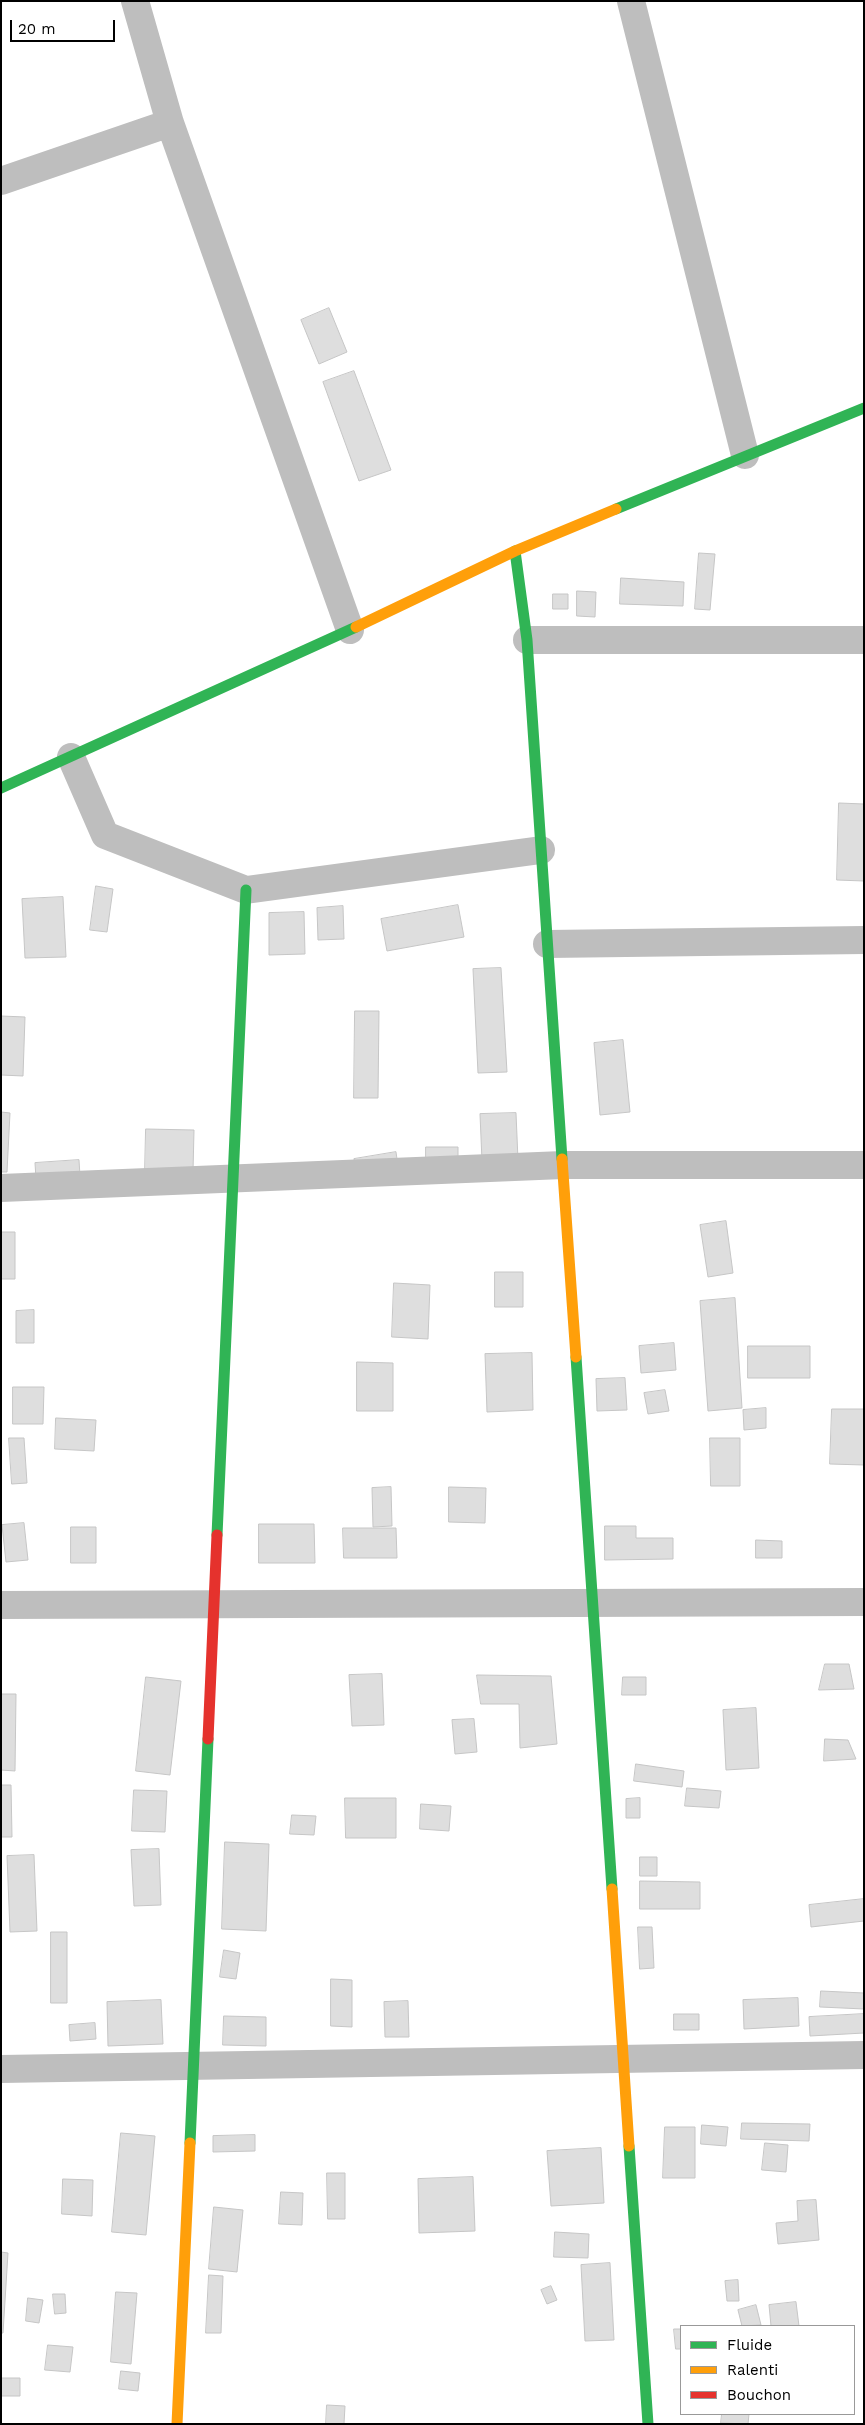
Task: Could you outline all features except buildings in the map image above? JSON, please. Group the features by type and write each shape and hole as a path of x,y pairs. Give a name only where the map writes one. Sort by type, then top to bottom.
{"street":[{"path":"135,1 170,122 350,630"},
{"path":"631,1 745,455"},
{"path":"1,181 170,122"},
{"path":"1,788 350,630 515,551 745,455 864,408"},
{"path":"515,551 527,640 648,2424"},
{"path":"527,640 864,640"},
{"path":"71,757 105,835 246,890 541,850"},
{"path":"177,2424 246,890"},
{"path":"547,944 864,940"},
{"path":"1,1188 563,1165 864,1165"},
{"path":"1,1605 864,1602"},
{"path":"1,2069 864,2055"}],"traffic: fast":[{"path":"616,509 864,408"},
{"path":"515,551 527,640 562,1159"},
{"path":"1,788 356,627"},
{"path":"217,1535 246,890"},
{"path":"576,1357 612,1889"},
{"path":"190,2143 208,1739"},
{"path":"629,2146 648,2424"}],"traffic: slow":[{"path":"356,627 515,551 616,509"},
{"path":"562,1159 576,1357"},
{"path":"612,1889 629,2146"},
{"path":"177,2424 190,2143"}],"traffic: jam":[{"path":"208,1739 217,1535"}]}
